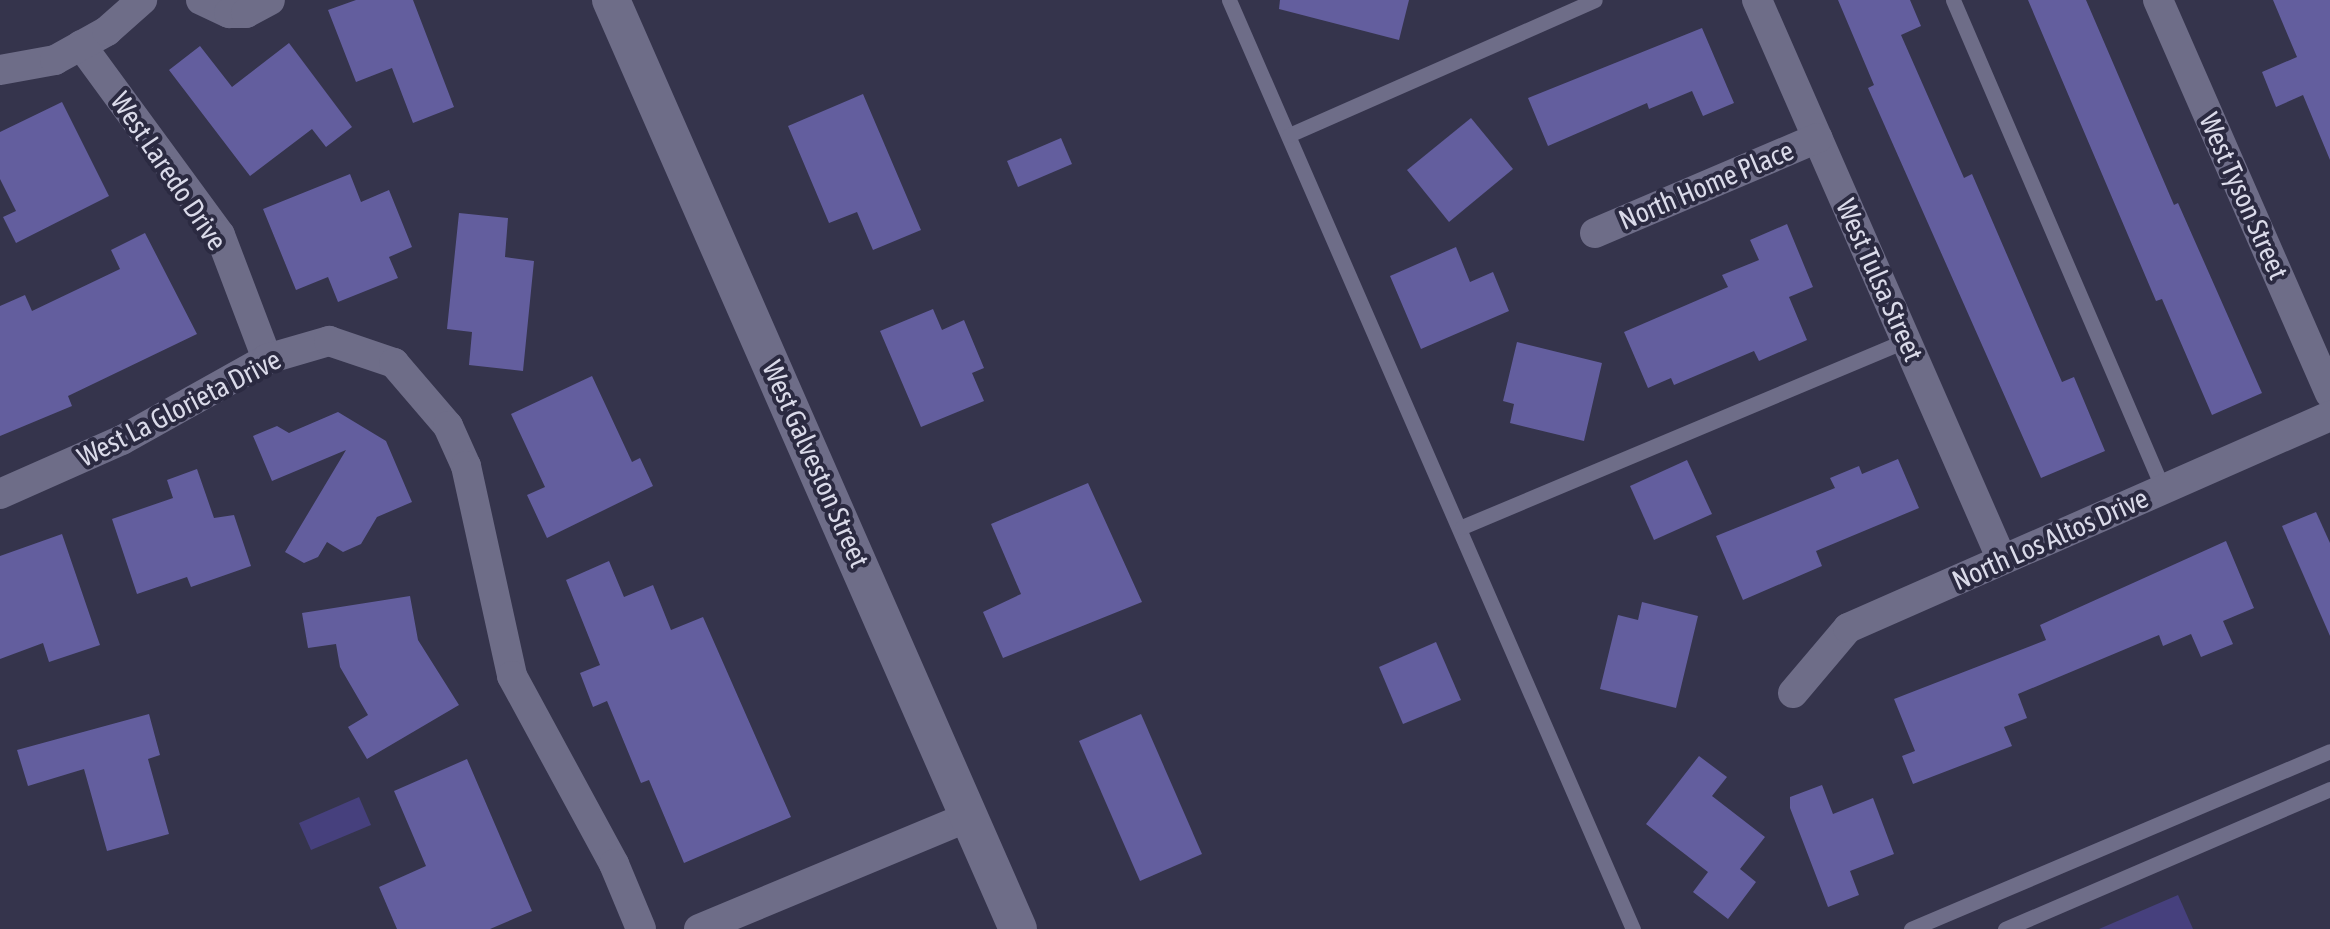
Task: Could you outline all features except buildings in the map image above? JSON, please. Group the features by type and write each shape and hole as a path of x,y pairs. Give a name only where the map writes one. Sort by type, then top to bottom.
{"street":[{"path":"0,70 55,60 108,31 142,0"},
{"path":"201,0 229,13 246,13 270,0"},
{"name":"West Galveston Street","path":"611,0 1018,929"},
{"name":"West Tulsa Street","path":"1757,0 2002,560"},
{"name":"West Tyson Street","path":"2158,0 2330,393"},
{"name":"West Laredo Drive","path":"81,45 220,235 267,358"},
{"name":"North Home Place","path":"1595,233 1818,138"},
{"name":"West La Glorieta Drive","path":"0,494 122,440 267,358 328,341 394,363 448,426 466,466 512,676 614,864 642,929"},
{"name":"North Los Altos Drive","path":"1792,693 1848,628 2330,416"},
{"path":"699,929 970,816"}],"lane":[{"path":"1229,0 1462,527 1633,929"},
{"path":"1289,135 1595,0"},
{"path":"1953,0 2163,489"},
{"path":"1462,527 1906,340"},
{"path":"1910,929 2330,750"},
{"path":"2005,929 2330,790"}],"shaded area":[{"path":"359,797 371,825 311,850 299,823"},
{"path":"2178,895 2193,929 2099,929"}]}
